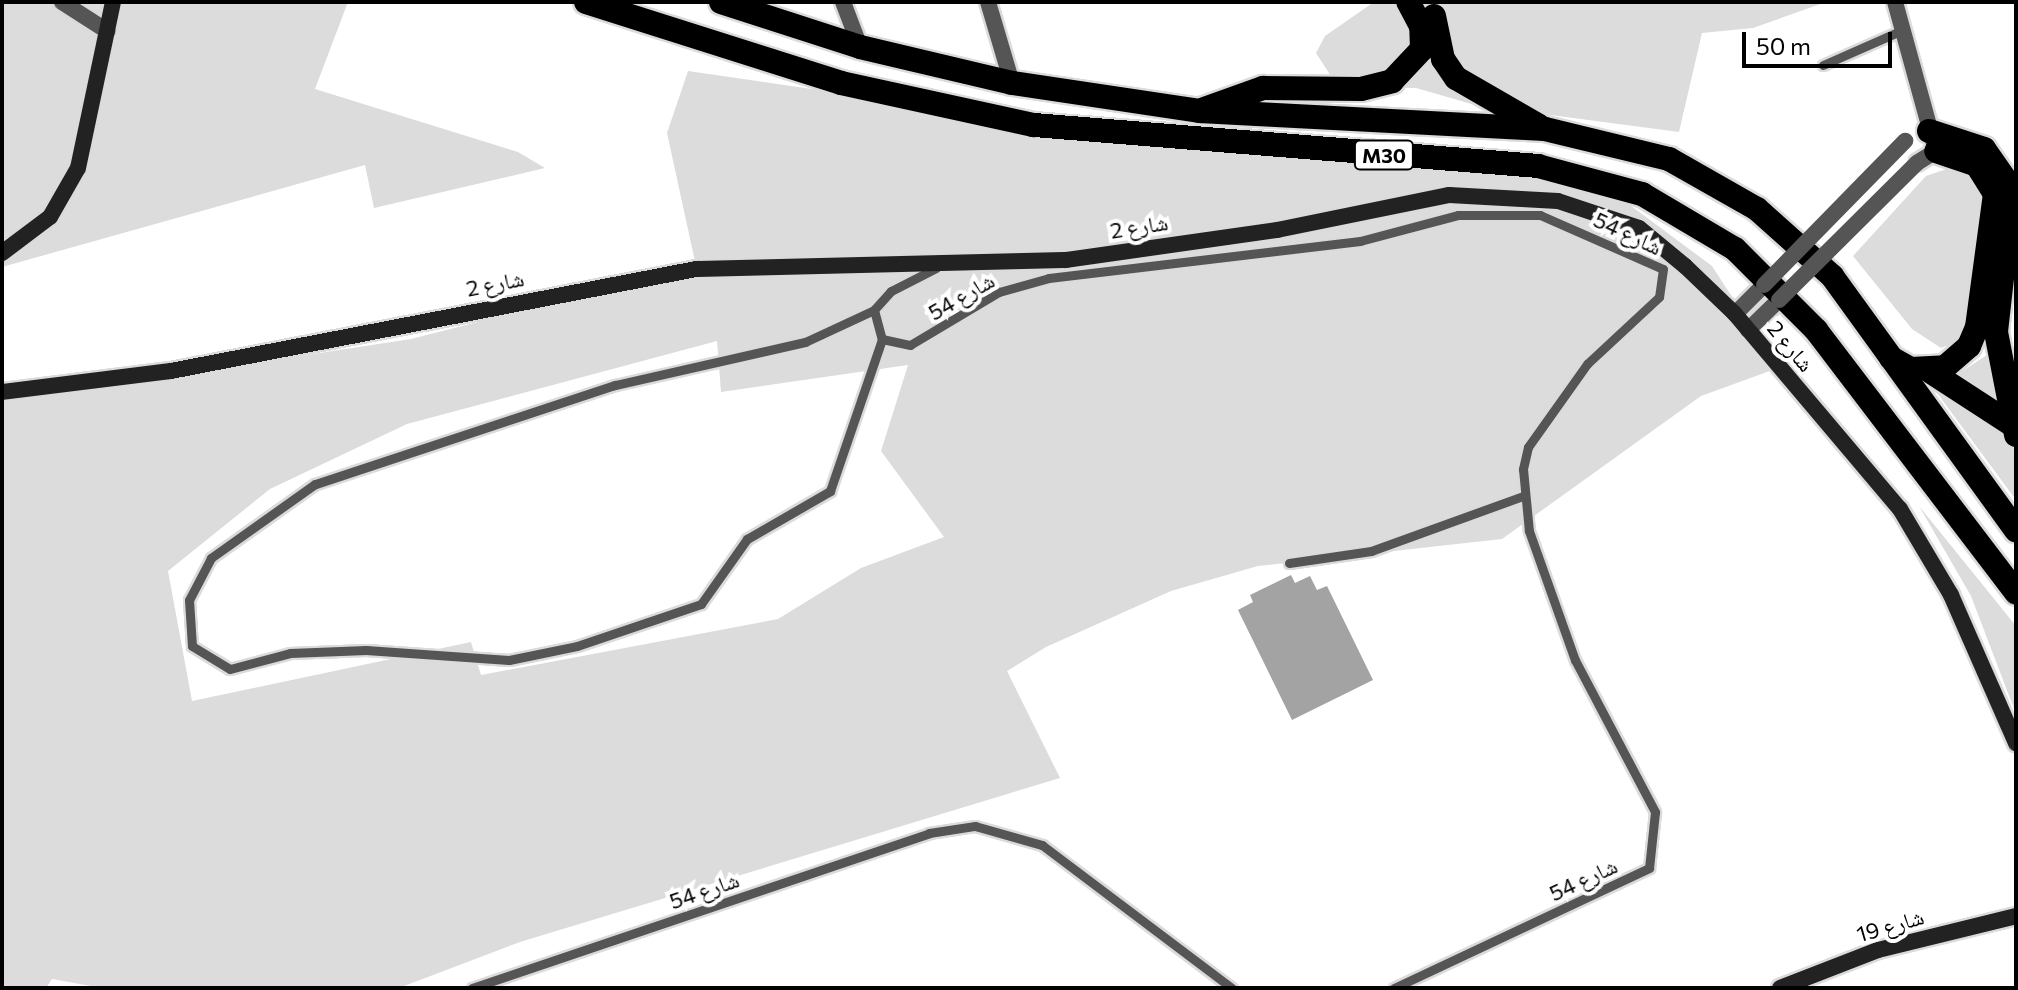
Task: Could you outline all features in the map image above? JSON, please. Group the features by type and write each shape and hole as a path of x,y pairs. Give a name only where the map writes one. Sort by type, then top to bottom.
{"highway":[{"name":"M30","path":"586,2 856,87 1034,125 1538,166 1642,194 1735,249 1816,330 2013,591"},
{"name":"M30","path":"721,2 860,47 1012,83 1199,111 1545,129 1633,146 1734,193 1832,276 2016,530"},
{"path":"1199,111 1239,92 1361,89 1392,81 1422,49 1421,26 1408,2"},
{"path":"1428,2 1456,78 1545,129"},
{"path":"1927,148 1977,165 1997,209 1974,337 1955,361 1931,372"},
{"path":"1927,148 1984,149 2012,189 1996,332 2014,429"},
{"path":"1891,358 1931,372 2014,429"}],"street":[{"path":"62,2 107,31"},
{"path":"2,253 36,231 70,187 113,2"},
{"path":"843,2 860,47"},
{"path":"988,2 1012,83"},
{"path":"1895,2 1927,148"},
{"path":"1735,314 1905,141 1927,148"},
{"path":"1748,330 1927,148"},
{"name":"شارع 2","path":"2,392 171,371 696,269 970,258 1066,260 1277,230 1449,195 1533,197 1639,228 1735,314 1918,533 2016,743"},
{"name":"شارع 19","path":"1780,988 1878,950 2016,916"}],"lane":[{"path":"1823,65 1900,31"},
{"name":"شارع 54","path":"970,258 921,273 874,310 805,342 615,385 315,484 211,558 189,600 192,646 230,669 290,653 366,650 509,660 577,646 701,604 747,539 830,491 882,339 910,345 999,292 1049,278 1360,241 1458,215 1540,215 1655,261 1664,286 1587,364 1528,447 1523,496 1575,660 1650,794 1657,831 1649,868 1394,988"},
{"path":"874,310 882,339"},
{"path":"1289,563 1371,551 1523,496"},
{"name":"شارع 54","path":"472,988 929,833 975,826 1042,845 1232,988"}],"shaded area":[{"path":"2,2 348,2 315,89 518,152 545,168 374,208 365,165 2,267"},
{"path":"1374,2 1826,2 1753,28 1702,33 1679,132 1475,105 1416,88 1338,87 1316,53 1325,36"},
{"path":"688,71 1098,131 1471,159 1615,194 1712,266 1778,368 1701,396 1502,539 1258,566 1171,591 1046,647 1007,671 1060,778 520,942 399,988 102,988 52,979 46,988 2,988 2,389 96,387 411,339 696,266 667,133","holes":["717,341 721,392 908,365 881,451 944,537 861,568 778,619 481,675 471,642 192,701 168,571 270,489 407,424"]},
{"path":"1961,164 1991,196 1967,337 1941,348 1912,329 1853,256 1926,176"},
{"path":"1990,353 1996,401 1955,376"},
{"path":"1929,382 2004,432 2016,454 2016,500"},
{"path":"1919,506 2016,626 2016,714 1971,596"},
{"path":"1291,575 1295,583 1310,576 1317,590 1327,586 1373,680 1292,720 1238,610 1253,602 1250,595"}]}
